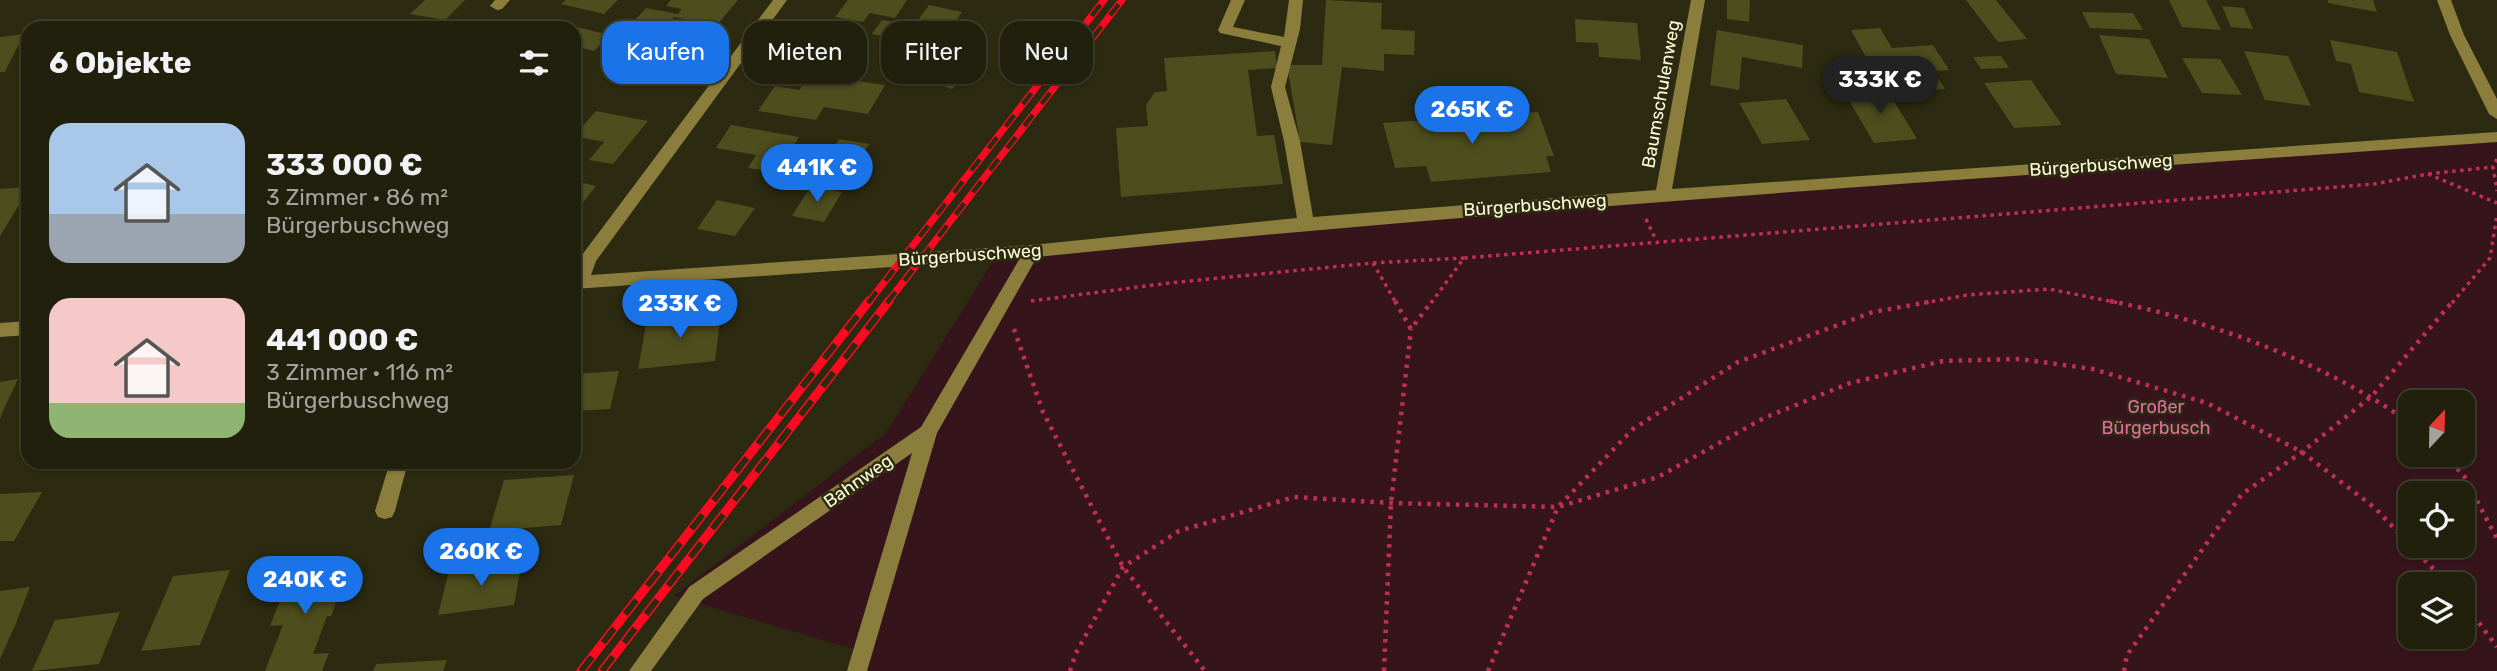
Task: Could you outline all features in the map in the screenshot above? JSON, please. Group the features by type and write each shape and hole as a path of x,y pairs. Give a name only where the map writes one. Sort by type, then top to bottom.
{"street":[{"path":"581,274 588,259 780,0"},
{"path":"1238,0 1225,30 1290,43"},
{"path":"1296,0 1290,43 1278,87 1292,141 1306,222"},
{"name":"Baumschulenweg","path":"1663,196 1698,0"},
{"path":"2444,0 2457,35 2497,114"},
{"name":"Bürgerbuschweg","path":"581,283 1032,251 1306,222 2497,137"},
{"name":"Bahnweg","path":"639,671 696,593 928,432 1032,251"},
{"path":"0,330 21,328"},
{"path":"857,671 928,432"},
{"path":"385,510 397,469"}],"path":[{"path":"2497,159 2493,167 2497,191"},
{"path":"1205,671 1123,567 1043,412 1004,303 1373,263 1464,258 1656,240 2374,184 2428,174 2493,167"},
{"path":"2428,174 2497,203"},
{"path":"2124,671 2127,655 2242,494 2302,452 2372,396 2490,258 2497,215"},
{"path":"1646,218 1656,240"},
{"path":"1384,671 1391,503 1411,329 1464,258"},
{"path":"1373,263 1411,329"},
{"path":"1488,671 1558,507 1633,429 1738,362 1873,312 1967,295 2049,289 2156,310 2262,346 2372,396 2398,415"},
{"path":"1070,671 1076,653 1123,567 1179,531 1294,497 1391,503 1558,507 1658,477 1764,418 1850,383 1942,361 2020,359 2093,369 2207,403 2302,452 2375,508 2398,532"},
{"path":"2455,467 2464,476 2497,539"},
{"path":"2423,558 2436,572"},
{"path":"2475,617 2497,647"}],"green space":[{"name":"Großer Bürgerbusch","path":"2497,137 2497,671 857,671 863,652 674,596 886,433 992,263 1032,251"}],"building":[{"path":"425,0 465,0 445,20 410,14"},
{"path":"566,0 618,0 604,14 561,4"},
{"path":"671,0 738,0 720,21 696,21 674,17 670,21 634,21 646,8 678,14 682,9 666,6"},
{"path":"848,0 907,0 895,18 870,13 864,21 835,17"},
{"path":"1326,0 1382,3 1381,29 1415,31 1414,55 1384,54 1384,71 1342,67 1332,145 1300,142 1287,65 1322,65"},
{"path":"1727,0 1750,0 1749,22 1727,19"},
{"path":"1966,0 1996,0 2027,39 1998,42"},
{"path":"2169,0 2206,0 2221,30 2182,27"},
{"path":"2328,0 2373,0 2377,12 2328,3"},
{"path":"929,5 962,12 956,21 918,21"},
{"path":"2222,6 2244,8 2253,29 2231,27"},
{"path":"2082,12 2133,13 2143,30 2090,28"},
{"path":"1575,19 1637,23 1641,60 1599,57 1598,43 1576,42"},
{"path":"881,21 881,36 872,34"},
{"path":"581,28 602,33 602,42 594,51 581,48"},
{"path":"1880,28 1892,48 1933,45 1949,70 1934,71 1945,89 1911,91 1892,60 1868,61 1851,30"},
{"path":"1717,30 1803,45 1802,68 1742,57 1739,90 1710,85"},
{"path":"21,34 21,40 5,72 0,72 0,37"},
{"path":"2099,35 2149,39 2168,78 2116,74"},
{"path":"2330,40 2397,52 2414,102 2359,92 2351,64 2336,61"},
{"path":"1275,51 1277,68 1248,70 1257,136 1274,135 1283,184 1121,197 1116,128 1148,126 1146,105 1155,92 1167,91 1164,58"},
{"path":"2244,51 2288,56 2311,106 2265,100"},
{"path":"2001,56 2009,68 1981,69 1973,57"},
{"path":"2182,58 2220,59 2242,95 2202,93"},
{"path":"2031,80 2062,125 2014,128 1984,83"},
{"path":"867,82 885,85 868,114 824,107 816,120 758,111 775,86 799,90 803,84"},
{"path":"937,84 957,84 952,89"},
{"path":"1886,88 1917,139 1874,143 1844,92"},
{"path":"1786,99 1810,140 1762,144 1739,103"},
{"path":"596,111 648,121 613,164 589,160 604,142 581,137 581,128"},
{"path":"1538,112 1554,156 1546,156 1551,172 1431,182 1426,166 1395,168 1383,123"},
{"path":"731,125 799,137 785,160 777,159 769,171 748,168 756,155 716,148"},
{"path":"839,139 869,144 852,173 821,167"},
{"path":"581,183 596,186 581,205"},
{"path":"811,186 842,192 824,222 792,216"},
{"path":"21,188 21,202 0,236 0,189"},
{"path":"717,200 755,208 735,236 697,229"},
{"path":"721,312 715,361 638,369 647,319"},
{"path":"619,371 610,409 581,411 581,374"},
{"path":"18,379 3,411 0,419 0,382"},
{"path":"574,475 561,525 489,531 504,480"},
{"path":"42,492 14,541 0,541 0,494"},
{"path":"522,561 514,605 438,615 449,570"},
{"path":"351,563 313,654 329,653 322,671 265,671 283,625 270,626 293,567"},
{"path":"230,570 200,645 141,651 173,576"},
{"path":"30,587 16,623 0,659 0,591"},
{"path":"120,612 99,664 32,671 55,620"},
{"path":"447,660 443,671 373,671 376,664"}],"railway":[{"path":"868,303 1104,0"},
{"path":"887,303 1122,0"},
{"path":"581,671 869,301"},
{"path":"602,671 889,301"}]}
